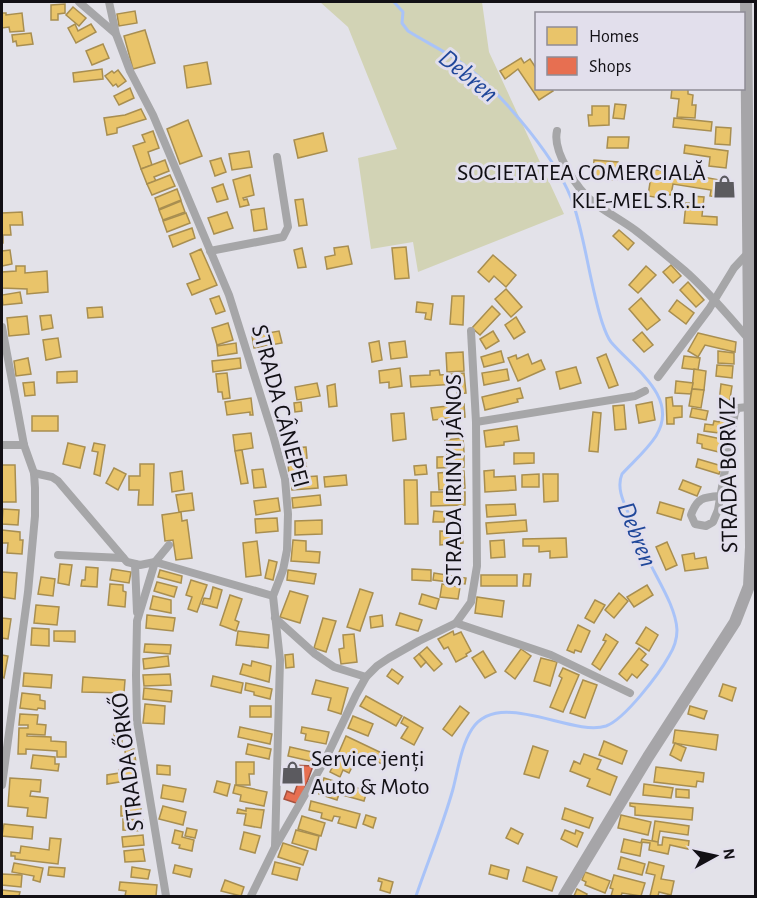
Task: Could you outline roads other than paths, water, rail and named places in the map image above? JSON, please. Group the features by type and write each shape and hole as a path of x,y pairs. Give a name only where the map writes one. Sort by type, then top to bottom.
{"main road":[{"name":"STRADA BORVIZ","path":"564,897 648,757 735,622 748,586 751,567 747,337 746,2"}],"street":[{"name":"STRADA CÂNEPEI","path":"79,2 116,34"},
{"name":"STRADA CÂNEPEI","path":"109,2 116,34 129,71 153,115 229,295 285,479 288,514 287,550 283,570 273,596 274,618 279,642 280,688 275,847"},
{"path":"557,131 555,137 559,152 570,175 592,201 633,229 685,271 715,300 747,337"},
{"path":"210,250 283,237 287,232 278,157"},
{"path":"658,377 715,300 734,268 748,253"},
{"path":"2,327 24,445 33,473 35,516 28,592 2,785"},
{"name":"STRADA IRINYI JÁNOS","path":"456,623 471,602 475,582 476,422 471,331"},
{"path":"476,422 635,396 645,391"},
{"path":"720,496 735,412 738,408 748,406"},
{"path":"2,445 24,445"},
{"path":"33,473 52,477 57,481 123,558 135,564 155,562 273,596"},
{"name":"STRADA ŐRKŐ","path":"137,621 155,562 169,545"},
{"path":"58,555 123,558"},
{"name":"STRADA ŐRKŐ","path":"135,564 137,721 166,897"},
{"path":"274,618 333,667 366,677"},
{"path":"251,897 275,847 326,758 366,677 377,666 419,641 456,623 550,655 630,693"}],"waterway":[{"name":"Debren","path":"394,2 403,12 402,23 408,31 460,62 482,79 513,112 544,150 567,189 578,220 594,293 606,332 611,342 651,384 662,409 662,422 656,436 622,474 620,490 650,563 665,591 677,630 672,650 658,674 632,706 606,726 591,728 536,716 499,713 484,718 472,729 462,750 449,802 416,896"}],"place":[{"name":"SOCIETATEA COMERCIALĂ KLE-MEL S.R.L.","path":"724,186"},
{"name":"Service jenți Auto & Moto","path":"293,772"}]}
